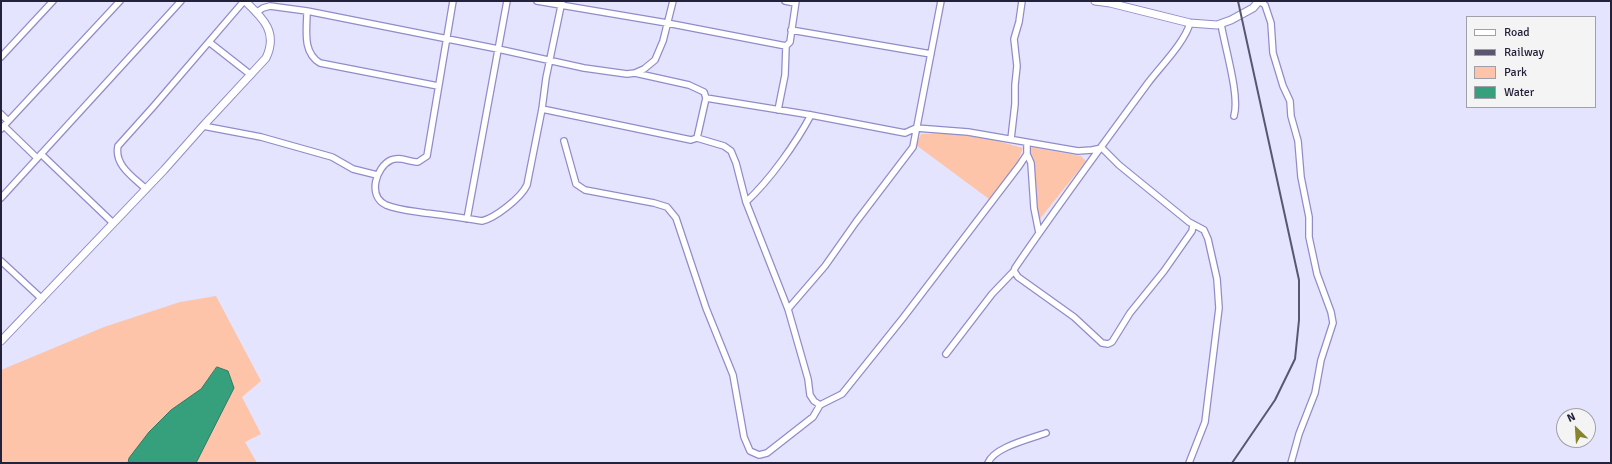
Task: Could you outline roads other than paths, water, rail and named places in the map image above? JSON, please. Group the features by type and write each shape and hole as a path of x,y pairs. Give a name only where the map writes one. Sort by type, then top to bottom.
{"street":[{"path":"1,57 53,1"},
{"path":"113,223 39,156 2,127 120,1"},
{"path":"1,198 181,1"},
{"path":"1,341 42,300 146,189 266,58 271,48 268,27 257,12 245,1 118,146 116,153 122,166 146,189"},
{"path":"453,1 427,156 418,162 400,159 390,160 380,169 377,175 376,190 377,196 385,204 402,209 482,221 494,216 525,190 562,3"},
{"path":"468,219 507,1"},
{"path":"537,1 562,3 786,46"},
{"path":"635,73 644,69 655,60 663,41 673,1"},
{"path":"778,110 785,75 786,46 790,42 795,2 785,1"},
{"path":"788,309 825,266 856,222 913,147 941,1"},
{"path":"1011,139 1017,66 1014,39 1019,22 1022,1"},
{"path":"1095,1 1110,3 1190,24 1221,24 1232,20 1253,8 1259,1 1265,5 1271,23 1273,53 1283,86 1290,101 1291,116 1298,141 1301,177 1309,217 1309,237 1317,274 1331,312 1333,323 1321,360 1315,393 1299,434 1291,463"},
{"path":"257,12 270,6 307,11 550,59 584,68 615,73 635,73 689,85 704,92 706,98 697,138"},
{"path":"307,11 307,47 314,59 320,63 438,86"},
{"path":"946,354 992,294 1014,271 1039,233 1158,70 1184,37 1190,24"},
{"path":"1221,24 1232,79 1236,108 1234,116"},
{"path":"791,30 930,54"},
{"path":"209,42 251,75"},
{"path":"706,98 811,115 905,133 916,128 968,132 1078,151 1102,148"},
{"path":"542,109 691,140 697,138 724,146 731,151 736,163 746,202 788,309 808,379 810,394 814,401 820,405"},
{"path":"1,114 8,121"},
{"path":"746,202 756,193 799,137 811,115"},
{"path":"203,126 261,137 332,157 353,169 377,175"},
{"path":"564,141 576,184 585,190 654,203 667,207 676,218 706,308 733,375 744,437 750,450 759,455 767,453 813,417 820,405 842,394 903,318 1027,154"},
{"path":"1027,143 1027,154 1031,162 1034,208 1039,233"},
{"path":"1102,148 1119,165 1193,225 1204,230 1208,239 1217,279 1219,308 1205,422 1189,463"},
{"path":"1014,271 1018,277 1074,318 1102,343 1108,344 1112,342 1130,313 1164,271 1192,231 1193,225"},
{"path":"1,262 42,300"},
{"path":"988,463 989,459 999,450 1046,433"}],"water":[{"path":"217,367 228,371 234,388 196,463 128,463 129,458 149,432 171,410 201,389"}],"railway":[{"path":"1232,463 1275,400 1295,359 1299,320 1299,280 1238,1"}]}
